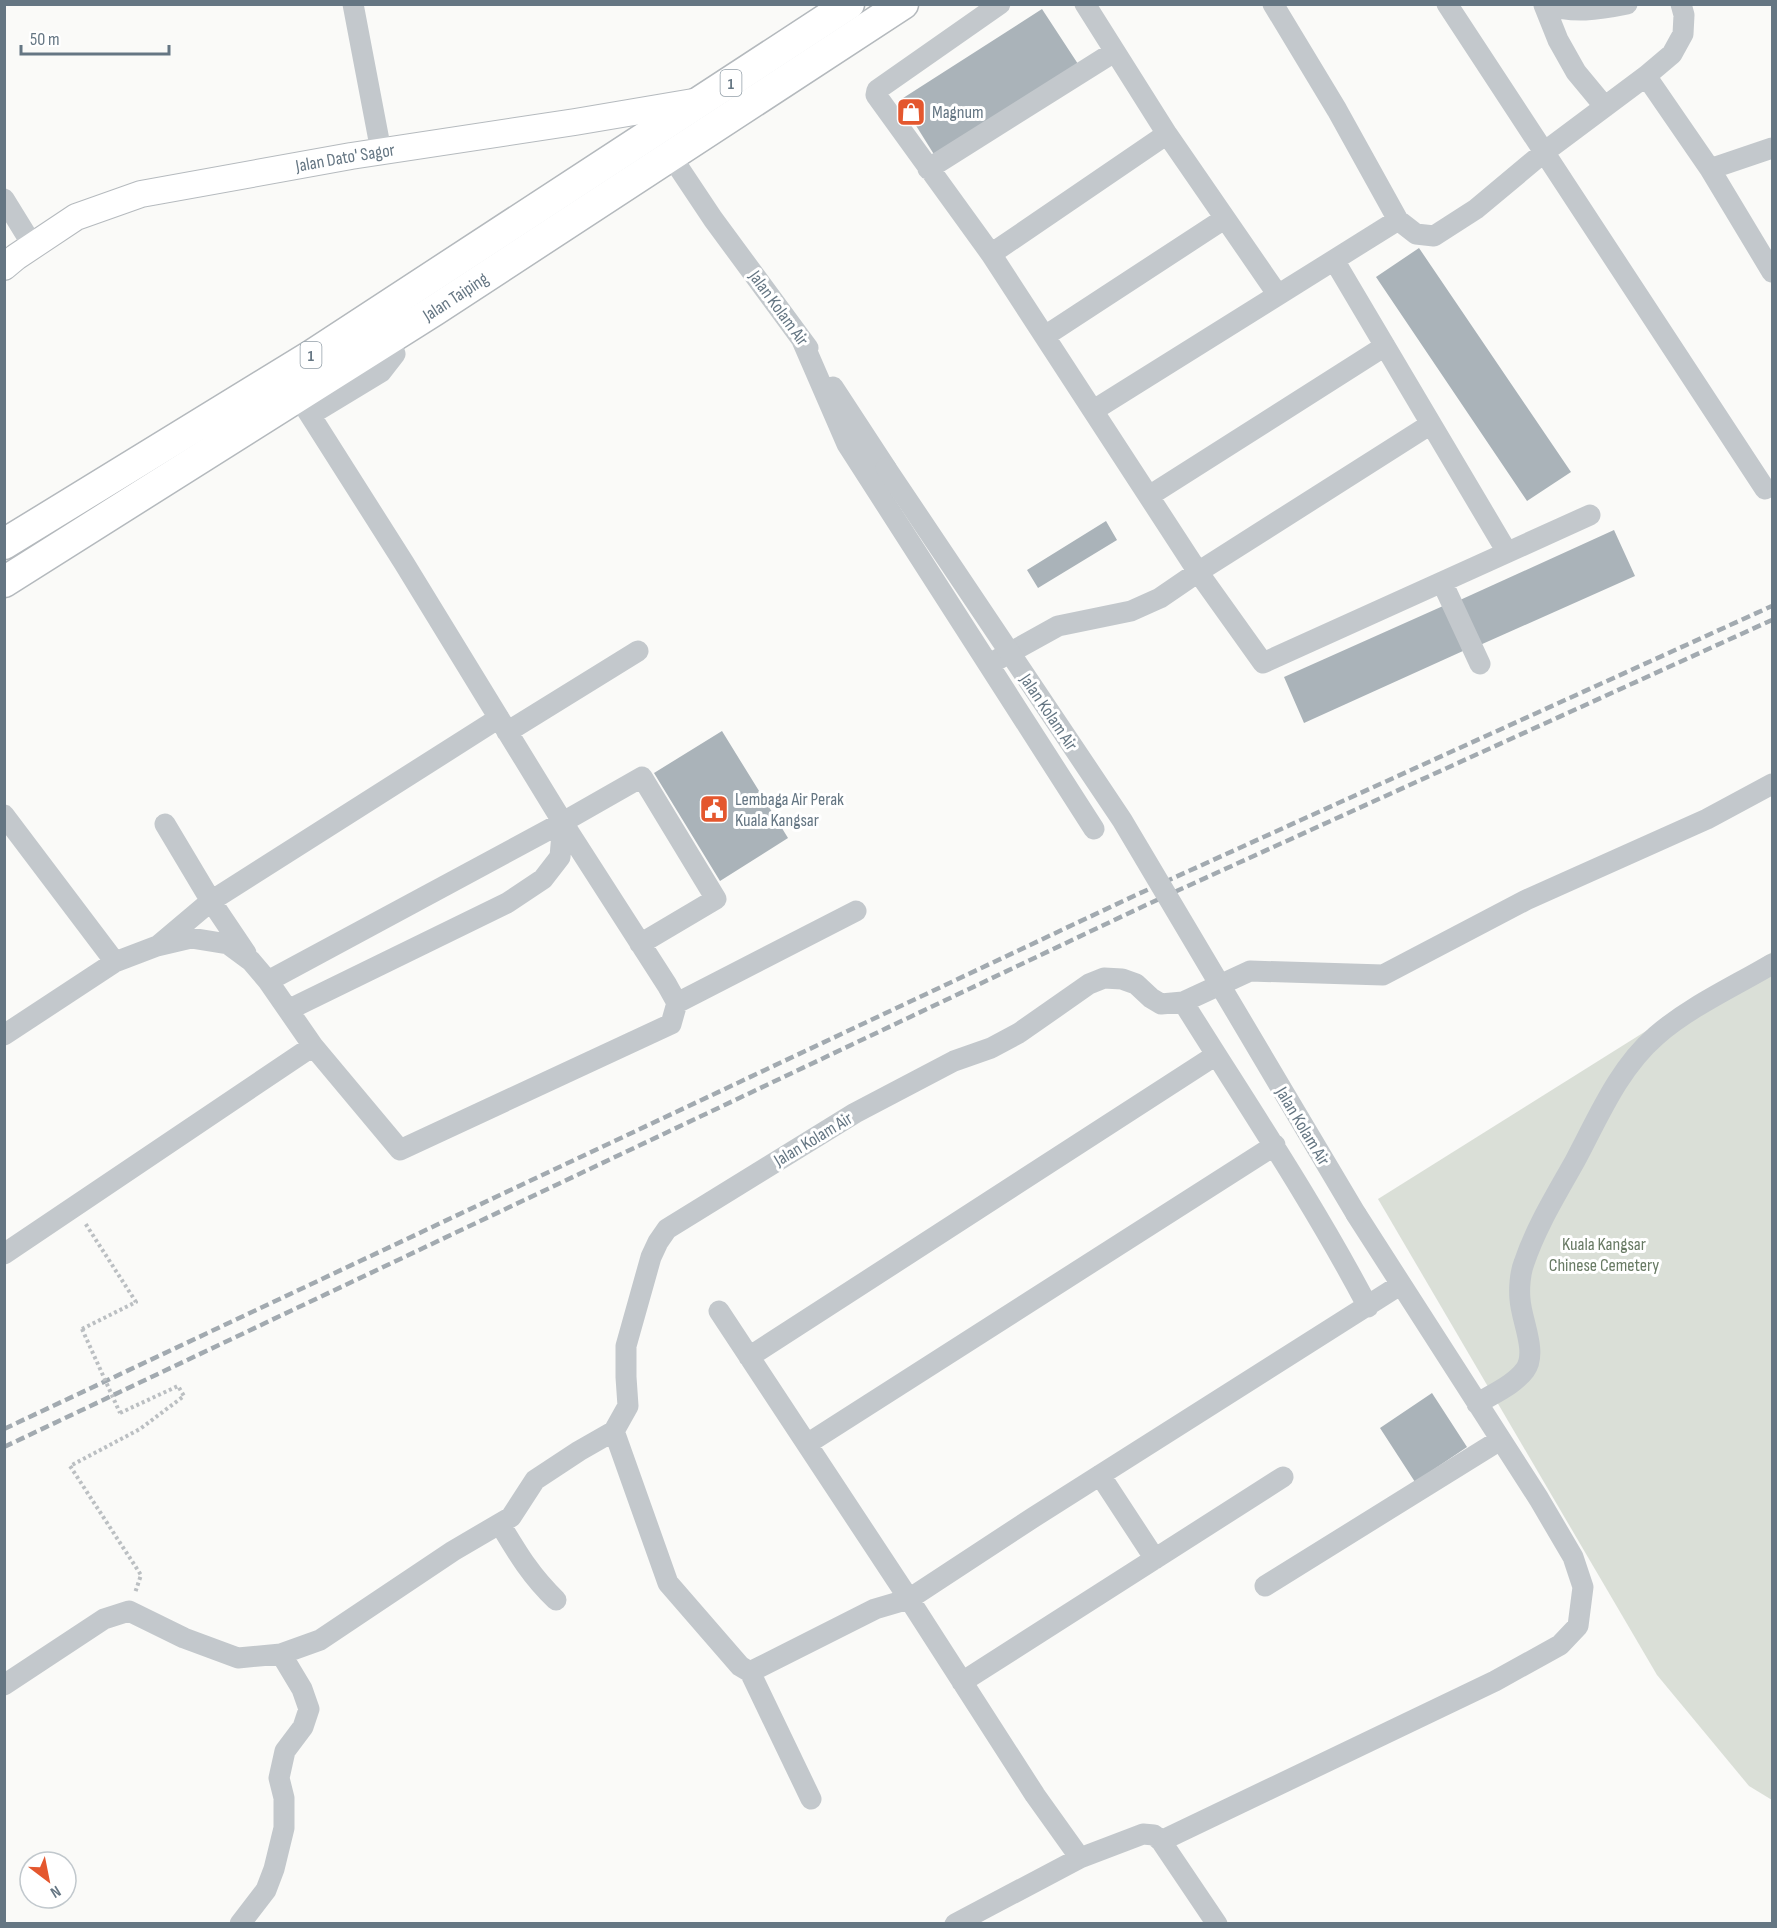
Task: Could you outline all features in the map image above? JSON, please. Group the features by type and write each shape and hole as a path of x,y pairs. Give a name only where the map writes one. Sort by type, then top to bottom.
{"highway":[{"name":"Jalan Taiping","path":"4,544 322,348 849,4"},
{"name":"Jalan Taiping","path":"4,582 304,406 389,339 903,4"},
{"path":"612,160 671,156"},
{"path":"232,404 271,394 304,406"}],"main road":[{"name":"Jalan Dato' Sagor","path":"4,267 76,217 141,194 381,151 705,100"}],"street":[{"path":"353,4 381,151"},
{"path":"1000,4 877,90 876,95 991,254 1198,572 1263,663 1590,515"},
{"path":"1084,4 1167,134 1278,295"},
{"path":"1273,4 1337,110 1398,220 1416,234 1434,236 1476,209 1543,153 1672,54 1683,34 1684,15 1681,4"},
{"path":"1447,4 1766,489"},
{"path":"1544,5 1564,10 1590,11 1628,4"},
{"path":"1544,5 1558,40 1576,72 1605,107"},
{"path":"928,169 1114,52"},
{"path":"1646,76 1710,168 1773,272"},
{"path":"991,254 1167,134"},
{"path":"1710,168 1773,148"},
{"name":"Jalan Kolam Air","path":"671,156 713,219 801,338 1122,820 1356,1215 1574,1557 1583,1587 1578,1626 1560,1645 1495,1681 1161,1841"},
{"path":"4,199 33,246"},
{"path":"1045,336 1224,219"},
{"path":"1094,410 1398,220"},
{"path":"1334,260 1508,552"},
{"path":"801,338 848,444 1094,830"},
{"path":"1149,496 1385,346"},
{"path":"304,406 404,563 562,822 668,985 677,1003"},
{"path":"988,665 1058,626 1131,611 1160,598 1431,423"},
{"path":"1442,582 1480,664"},
{"path":"157,946 211,901 503,725 638,651"},
{"path":"268,981 642,777 716,899 640,944"},
{"path":"1368,1307 1342,1256 1302,1194 1275,1144 1183,1002 1250,971 1383,975 1526,900 1707,819 1773,784"},
{"path":"4,815 115,962"},
{"path":"288,1010 507,903 543,879 560,857 562,822"},
{"path":"165,824 211,901 251,961 268,981 313,1046 400,1150 670,1024 677,1003 856,911"},
{"path":"4,1035 115,962 157,946 191,938 219,942 228,944 251,961"},
{"path":"1476,1404 1516,1380 1526,1369 1530,1359 1530,1346 1520,1299 1523,1266 1536,1232 1618,1081 1637,1055 1657,1035 1686,1014 1773,964"},
{"name":"Jalan Kolam Air","path":"614,1431 628,1406 626,1346 651,1257 667,1229 855,1113 954,1061 991,1048 1019,1033 1089,984 1104,978 1122,979 1136,984 1161,1004 1183,1002"},
{"path":"4,1254 313,1046"},
{"path":"749,1357 1216,1055"},
{"path":"807,1444 1275,1144"},
{"path":"750,1672 875,1609 909,1599 1400,1285"},
{"path":"719,1311 1035,1795 1080,1858"},
{"path":"4,1685 104,1619 129,1611 184,1638 238,1658 281,1654 320,1640 453,1551 511,1517 535,1480 614,1431 668,1583 740,1666 750,1672 811,1799"},
{"path":"1265,1586 1500,1440"},
{"path":"1100,1475 1155,1558"},
{"path":"962,1682 1283,1477"},
{"path":"500,1524 521,1560 556,1600"},
{"path":"240,1923 266,1890 274,1869 284,1828 284,1798 279,1778 285,1751 303,1727 309,1709 303,1689 281,1654"},
{"path":"956,1923 1080,1858 1143,1834 1154,1835 1161,1841 1217,1923"}],"path":[{"path":"75,1207 135,1302 82,1329 120,1413 178,1386 184,1396 140,1429 70,1466 141,1575 129,1611"}],"green space":[{"name":"Kuala Kangsar Chinese Cemetery","path":"1772,952 1772,1800 1749,1786 1657,1675 1378,1199"}],"building":[{"path":"1042,9 1078,64 935,156 900,100"},
{"path":"1419,248 1571,472 1527,501 1376,277"},
{"path":"1106,521 1117,540 1038,588 1027,570"},
{"path":"1614,530 1635,576 1480,645 1460,600"},
{"path":"1443,606 1463,651 1304,723 1284,677"},
{"path":"722,731 788,838 720,881 654,773"},
{"path":"1432,1393 1467,1447 1415,1482 1380,1428"}],"railway":[{"path":"4,1429 1136,895 1772,606"},
{"path":"4,1447 1146,905 1772,620"}],"place":[{"name":"Magnum","path":"911,112"},
{"name":"Lembaga Air Perak Kuala Kangsar","path":"714,809"}]}
